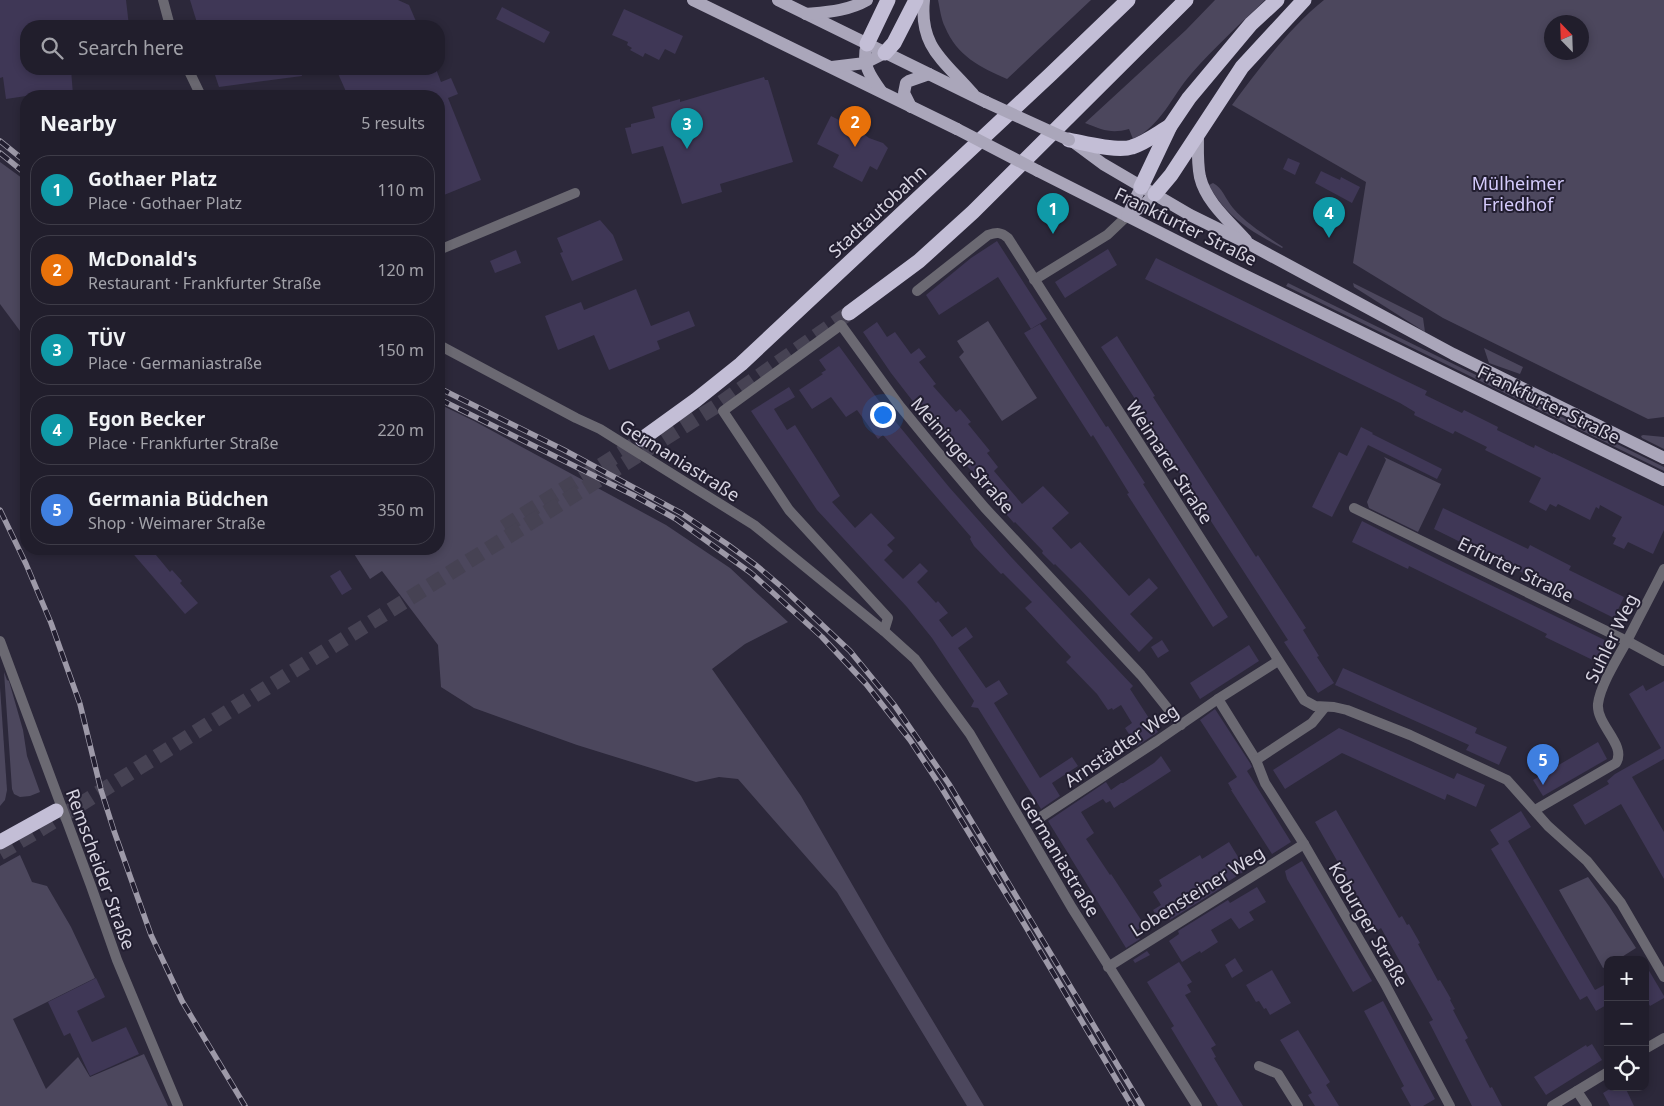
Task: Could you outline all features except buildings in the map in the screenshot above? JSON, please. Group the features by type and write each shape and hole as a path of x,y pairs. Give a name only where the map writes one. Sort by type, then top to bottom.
{"highway":[{"path":"867,44 888,0"},
{"path":"885,53 894,43 916,0"},
{"name":"Stadtautobahn","path":"642,439 742,364 1052,74 1128,0"},
{"path":"849,313 919,261 973,212 1186,0"},
{"path":"1141,187 1170,126 1189,98 1251,24 1277,0"},
{"path":"1155,194 1171,175 1242,67 1304,0"},
{"path":"1069,140 1092,145 1130,148 1170,126"},
{"path":"0,842 56,811"}],"main road":[{"name":"Frankfurter Straße","path":"694,0 957,129 1127,216 1664,480"},
{"name":"Frankfurter Straße","path":"778,0 981,100 1069,140 1103,164 1190,215 1453,354 1664,458"},
{"path":"806,14 843,10 866,0"},
{"path":"924,0 922,15 924,26 934,51 981,100"},
{"path":"867,44 864,53 865,64 882,92"},
{"path":"832,67 865,64 885,53"},
{"path":"911,107 904,92 906,83 909,80 929,74"},
{"path":"1198,134 1198,159 1200,177 1204,189 1210,200 1251,246"},
{"path":"1127,216 1141,187"},
{"path":"1127,216 1143,206 1155,194"}],"street":[{"path":"163,0 168,20"},
{"path":"191,75 198,90"},
{"path":"445,247 575,193"},
{"path":"1034,280 1107,235 1127,216"},
{"name":"Weimarer Straße","path":"917,291 988,235 1002,233 1008,238 1304,700 1315,706 1325,707"},
{"name":"Meininger Straße","path":"735,429 723,411 841,325 898,405 985,508 1141,675 1181,725"},
{"name":"Germaniastraße","path":"445,348 600,429 754,525 884,631 915,659 970,734 1028,836 1196,1106"},
{"name":"Germaniastraße","path":"735,429 789,510 888,618 884,631"},
{"name":"Erfurter Straße","path":"1354,508 1627,641 1664,661"},
{"name":"Suhler Weg","path":"1535,810 1616,763 1620,758 1619,750 1602,723 1598,704 1602,690 1615,662 1664,569"},
{"name":"Remscheider Straße","path":"0,641 117,960 178,1106"},
{"name":"Arnstädter Weg","path":"1041,817 1278,661"},
{"name":"Koburger Straße","path":"1218,699 1256,760 1265,783 1304,844 1385,984 1450,1106"},
{"path":"1256,760 1312,724 1325,707 1334,707 1347,710 1410,735 1507,780 1548,826 1587,861 1621,903 1661,966 1664,977"},
{"name":"Lobensteiner Weg","path":"1108,966 1304,844"},
{"path":"1649,1047 1664,1038"},
{"path":"1259,1066 1278,1074 1298,1106"},
{"path":"1552,1106 1604,1074"},
{"path":"1577,1091 1587,1106"}],"green space":[{"path":"938,0 1091,0 1007,79 979,65 956,46 944,24"},
{"path":"1215,0 1265,0 1200,64 1159,119 1143,133 1133,139 1129,129 1107,130 1085,123 1186,30"},
{"name":"Mülheimer Friedhof","path":"1324,0 1664,0 1664,417 1648,419 1443,318 1353,263 1366,182 1232,105 1275,50 1299,23"},
{"path":"0,162 20,177 20,331 0,304"},
{"path":"1213,183 1219,187 1233,208 1244,219 1283,247 1260,236 1231,214 1223,206 1209,185"},
{"path":"1288,283 1664,467 1664,471 1286,286"},
{"path":"1353,283 1423,318 1425,332 1354,287"},
{"path":"988,321 1037,398 1002,421 959,357 964,352 957,341"},
{"path":"1484,348 1523,367 1520,374 1489,363"},
{"path":"445,407 666,525 730,568 788,622 745,644 712,669 801,796 886,943 984,1106 967,1106 837,892 738,779 719,777 696,782 577,745 474,708 441,687 438,645 382,571 370,579 355,555 445,555"},
{"path":"1641,436 1664,437 1664,449 1642,438"},
{"path":"1384,457 1441,484 1418,532 1369,508 1367,502 1386,460"},
{"path":"4,672 9,681 23,730 27,756 40,792 30,796 20,797 14,794 12,789"},
{"path":"0,687 7,790 5,800 0,806"},
{"path":"20,855 32,882 47,886 71,927 95,978 13,1019 46,1089 78,1057 90,1077 144,1054 168,1106 0,1106 0,866"},
{"path":"1588,877 1636,948 1623,956 1604,956 1603,968 1559,890"}],"tunnel":[{"path":"0,853 718,405 849,313"},
{"path":"504,527 641,440"}],"railway":[{"path":"0,141 20,157"},
{"path":"0,153 20,169"},
{"path":"445,391 564,450 681,513 757,566 850,651 895,706 949,784 1142,1106"},
{"path":"445,402 633,495 676,519 751,573 822,637 866,684 910,740 1017,912 1132,1106"},
{"path":"0,510 20,552"},
{"path":"22,555 51,623 80,704 101,790 151,935 182,1001 245,1106"}],"place":[{"name":"McDonald's","path":"855,147"},
{"name":"TÜV","path":"687,149"},
{"name":"Gothaer Platz","path":"1053,234"},
{"name":"Egon Becker","path":"1329,238"},
{"name":"Germania Büdchen","path":"1543,785"}]}
